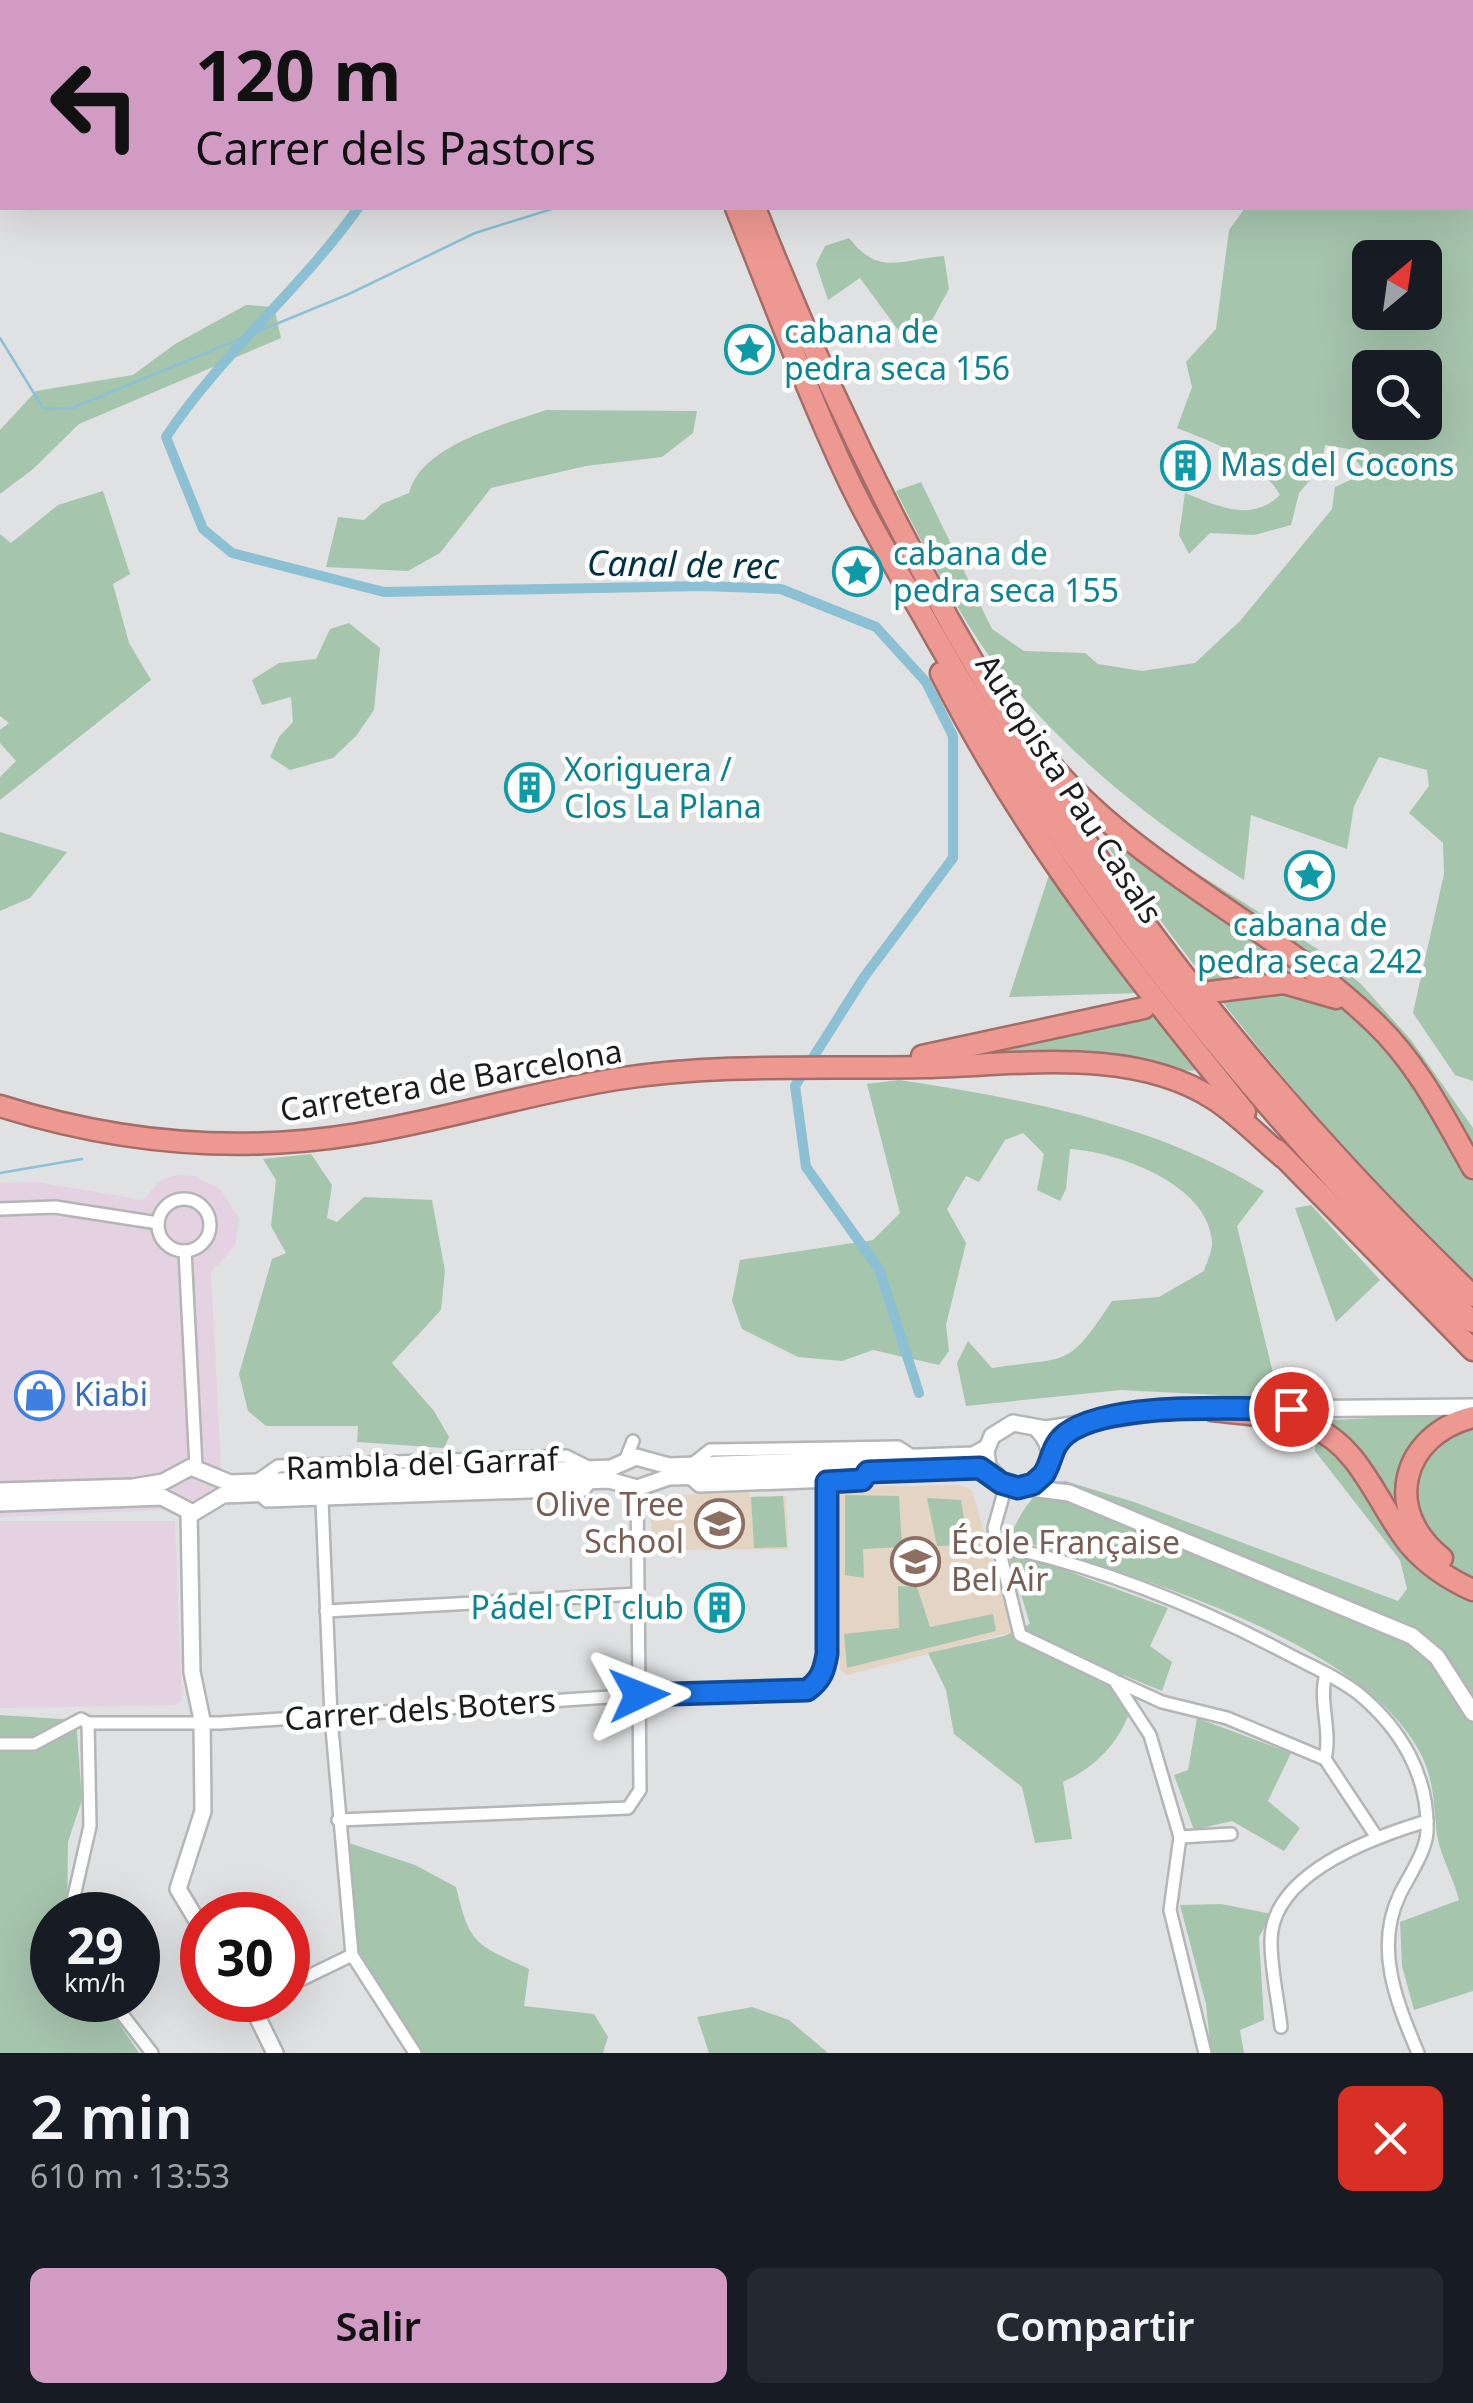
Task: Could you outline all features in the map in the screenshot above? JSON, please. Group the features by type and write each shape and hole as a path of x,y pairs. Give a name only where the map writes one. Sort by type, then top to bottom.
{"highway":[{"name":"Autopista Pau Casals","path":"737,210 818,410 886,553 1024,785 1145,958 1324,1172 1473,1322"},
{"name":"Autopista Pau Casals","path":"757,210 833,398 949,621 1029,760 1160,947 1298,1116 1473,1296"},
{"path":"886,553 896,584 948,687 1046,852 1174,1028 1284,1157 1473,1350"},
{"path":"949,621 1031,740 1082,800 1155,863 1314,972 1379,1027 1415,1069 1473,1168"},
{"path":"1210,992 1267,983 1296,985 1338,998 1379,1027"},
{"path":"856,1066 955,1052 1144,1008"},
{"path":"856,1066 1100,1065 1155,1073 1215,1099 1284,1157"},
{"name":"Carretera de Barcelona","path":"0,1106 139,1139 258,1145 375,1131 619,1079 727,1068 856,1066"},
{"path":"1447,1122 1473,1180"},
{"path":"1212,1410 1314,1427 1331,1438 1350,1455 1410,1545 1430,1566 1473,1590"},
{"path":"1473,1417 1449,1424 1427,1440 1412,1461 1406,1490 1419,1534 1437,1554 1473,1576"}],"street":[{"path":"188,1198 204,1206 210,1231 201,1246 184,1251 163,1240 158,1223 171,1202 188,1198"},
{"path":"0,1209 55,1207 158,1223"},
{"path":"184,1251 203,1471 216,1488 214,1500"},
{"path":"1473,1407 1212,1410 1089,1420 1038,1429 1022,1423 1005,1425 982,1460 1006,1485 1069,1492 1412,1636 1437,1657 1473,1712"},
{"path":"1030,1485 1064,1436 1089,1420"},
{"path":"1038,1429 1069,1492"},
{"name":"Rambla del Garraf","path":"257,1488 278,1466 566,1456 592,1475"},
{"name":"Rambla del Garraf","path":"189,1512 202,1510 223,1495 257,1488 592,1475 636,1485 690,1472 914,1457 982,1460"},
{"name":"Rambla del Garraf","path":"203,1471 221,1482 257,1488 267,1501 322,1501 584,1490 592,1475 645,1461 690,1472 868,1472 982,1460"},
{"path":"636,1485 650,1476 645,1461"},
{"path":"338,1820 628,1808 636,1800 640,1790 636,1485 623,1464"},
{"path":"0,1491 133,1487 203,1471"},
{"name":"Rambla del Garraf","path":"690,1472 699,1486 862,1480 868,1472"},
{"path":"173,1500 174,1476"},
{"name":"Carrer dels Boters","path":"0,1744 34,1744 80,1719 88,1723 331,1717 639,1695 807,1690 824,1672 827,1654 827,1482"},
{"path":"1006,1485 994,1528 1020,1634 1162,1702 1228,1718 1325,1759 1376,1836"},
{"path":"0,1503 173,1500 189,1512 192,1672 202,1720 202,1812 180,1893"},
{"path":"322,1501 331,1717 352,1956 413,2052"},
{"path":"996,1545 1095,1571 1211,1615 1358,1694 1411,1754 1423,1785 1427,1837 1389,1917 1389,1970 1418,2053"},
{"path":"326,1610 638,1594"},
{"path":"1325,1759 1330,1739 1322,1686 1326,1674"},
{"path":"1114,1680 1150,1735 1180,1837 1170,1910 1205,2053"},
{"path":"75,1892 90,1826 88,1723"},
{"path":"1281,2027 1270,1940 1275,1917 1303,1879 1376,1836 1427,1821"},
{"path":"1180,1837 1231,1834"},
{"path":"310,1976 352,1956"},
{"path":"128,2022 152,2053"},
{"path":"261,2022 275,2053"}],"shaded area":[{"path":"195,1176 221,1190 239,1219 235,1246 211,1272 223,1507 0,1517 0,1183 37,1182 143,1200 162,1179"},
{"name":"École Française Bel Air","path":"959,1485 972,1490 1012,1632 847,1675 840,1670 840,1487"},
{"name":"Olive Tree School","path":"749,1492 749,1497 786,1496 788,1549 662,1550 660,1542 653,1547 650,1504 655,1496"},
{"path":"0,1521 175,1521 182,1699 176,1705 0,1708"}],"green space":[{"path":"1244,210 1473,210 1473,1081 1455,1075 1413,1013 1444,874 1443,843 1409,813 1429,786 1427,770 1379,757 1354,806 1347,849 1251,815 1244,880 1120,791 1035,712 993,661 962,614 896,491 921,482 992,629 1024,651 1085,653 1098,664 1142,671 1195,663 1240,621 1332,509 1335,487 1365,473 1349,449 1325,445 1321,467 1299,493 1291,525 1254,535 1210,533 1189,554 1179,535 1185,493 1222,507 1245,510 1269,503 1280,495 1248,462 1177,428 1192,387 1186,362 1216,329 1229,230"},
{"path":"849,238 870,258 881,262 944,256 949,289 932,320 899,331 860,278 828,300 816,264 825,246"},
{"path":"246,305 274,307 281,338 79,424 33,469 0,494 0,430 36,391 133,375 175,344"},
{"path":"546,410 697,411 693,433 662,457 586,466 491,488 440,553 408,571 326,567 338,517 364,520 382,504 409,493 429,462 446,450 487,430"},
{"path":"103,491 130,574 113,584 129,643 151,680 0,800 0,777 16,761 0,743 0,730 9,723 0,716 0,534 11,543 58,505"},
{"path":"349,623 380,648 374,710 356,736 333,758 290,770 270,757 279,737 293,722 291,697 262,705 252,680 279,663 316,659 330,629"},
{"path":"1127,829 1319,950 1361,984 1411,1040 1473,1128 1473,1279 1373,1179 1235,1018 1109,848 1106,838 1112,830"},
{"path":"0,832 67,852 30,898 0,911"},
{"path":"1050,872 1139,993 1009,997"},
{"path":"1153,1012 1200,1070 1169,1072 979,1059 984,1051"},
{"path":"899,1080 1088,1117 1179,1148 1264,1191 1237,1226 1273,1373 1259,1397 1121,1390 966,1406 957,1363 968,1341 992,1368 1064,1356 1085,1339 1112,1301 1159,1297 1204,1271 1212,1248 1207,1221 1195,1203 1158,1175 1135,1164 1070,1149 1066,1189 1060,1201 1037,1190 1044,1154 1023,1133 1005,1140 979,1182 966,1176 947,1209 966,1243 946,1325 949,1351 939,1365 873,1350 842,1361 798,1357 742,1329 732,1301 740,1260 873,1240 900,1213 867,1084"},
{"path":"311,1154 332,1185 327,1218 337,1222 364,1197 432,1200 445,1271 441,1310 392,1363 434,1411 449,1437 444,1448 357,1442 358,1426 266,1426 248,1411 239,1374 272,1259 286,1253 271,1226 276,1180 263,1159"},
{"path":"1311,1205 1380,1280 1336,1322 1295,1208"},
{"path":"1473,1413 1473,1991 1414,2010 1402,1966 1400,1922 1459,1900 1439,1843 1427,1769 1417,1747 1386,1708 1343,1673 1233,1614 1173,1590 1009,1537 1038,1493 1065,1481 1134,1502 1398,1601 1407,1589 1400,1560 1315,1451 1315,1441 1333,1420"},
{"path":"845,1495 899,1496 902,1547 863,1549 864,1578 845,1575"},
{"path":"783,1496 787,1547 754,1548 751,1497"},
{"path":"927,1498 961,1500 968,1545 937,1546"},
{"path":"1007,1549 1168,1608 1150,1646 1172,1662 1162,1691 1123,1675 1114,1695 1129,1714 1118,1736 1085,1770 1063,1782 1072,1839 1035,1843 1022,1787 954,1734 946,1690 928,1653 1004,1636 1030,1624"},
{"path":"898,1586 917,1587 930,1627 993,1614 996,1631 847,1668 844,1634 899,1628"},
{"path":"0,1715 76,1720 82,1800 68,1842 67,1892 30,1892 30,2022 118,2022 139,2053 0,2053"},
{"path":"1197,1718 1291,1753 1268,1801 1300,1828 1284,1851 1232,1821 1194,1830 1174,1775 1188,1770"},
{"path":"346,1842 415,1865 456,1887 466,1921 478,1941 529,1969 524,2006 594,2014 608,2037 603,2053 420,2053 357,1948"},
{"path":"1221,1904 1272,1914 1259,1937 1264,2020 1240,2030 1244,2053 1211,2053 1206,2004 1180,1905"},
{"path":"752,2007 789,2020 828,2053 709,2053 697,2017"}],"waterway":[{"name":"Canal de rec","path":"356,210 311,267 211,377 166,437 203,529 232,553 384,592 702,586 781,589 876,627 926,682 953,736 953,858 864,977 795,1086 806,1167 879,1269 919,1393"},
{"path":"0,338 43,408 70,409 349,294 475,233 549,210"},
{"path":"0,1173 82,1159"}],"place":[{"name":"cabana de pedra seca 156","path":"749,350"},
{"name":"Mas del Cocons","path":"1185,465"},
{"name":"cabana de pedra seca 155","path":"858,572"},
{"name":"Xoriguera / Clos La Plana","path":"529,788"},
{"name":"cabana de pedra seca 242","path":"1310,875"},
{"name":"Kiabi","path":"39,1395"},
{"name":"Olive Tree School","path":"719,1523"},
{"name":"École Française Bel Air","path":"916,1561"},
{"name":"Pádel CPI club","path":"719,1608"}],"route":[{"path":"639,1695 807,1690 816,1684 824,1672 827,1654 827,1482 862,1480 868,1472 980,1468 989,1470 1006,1485 1022,1487 1039,1480 1049,1464 1050,1452 1064,1436 1089,1420 1170,1410 1291,1409"}]}
